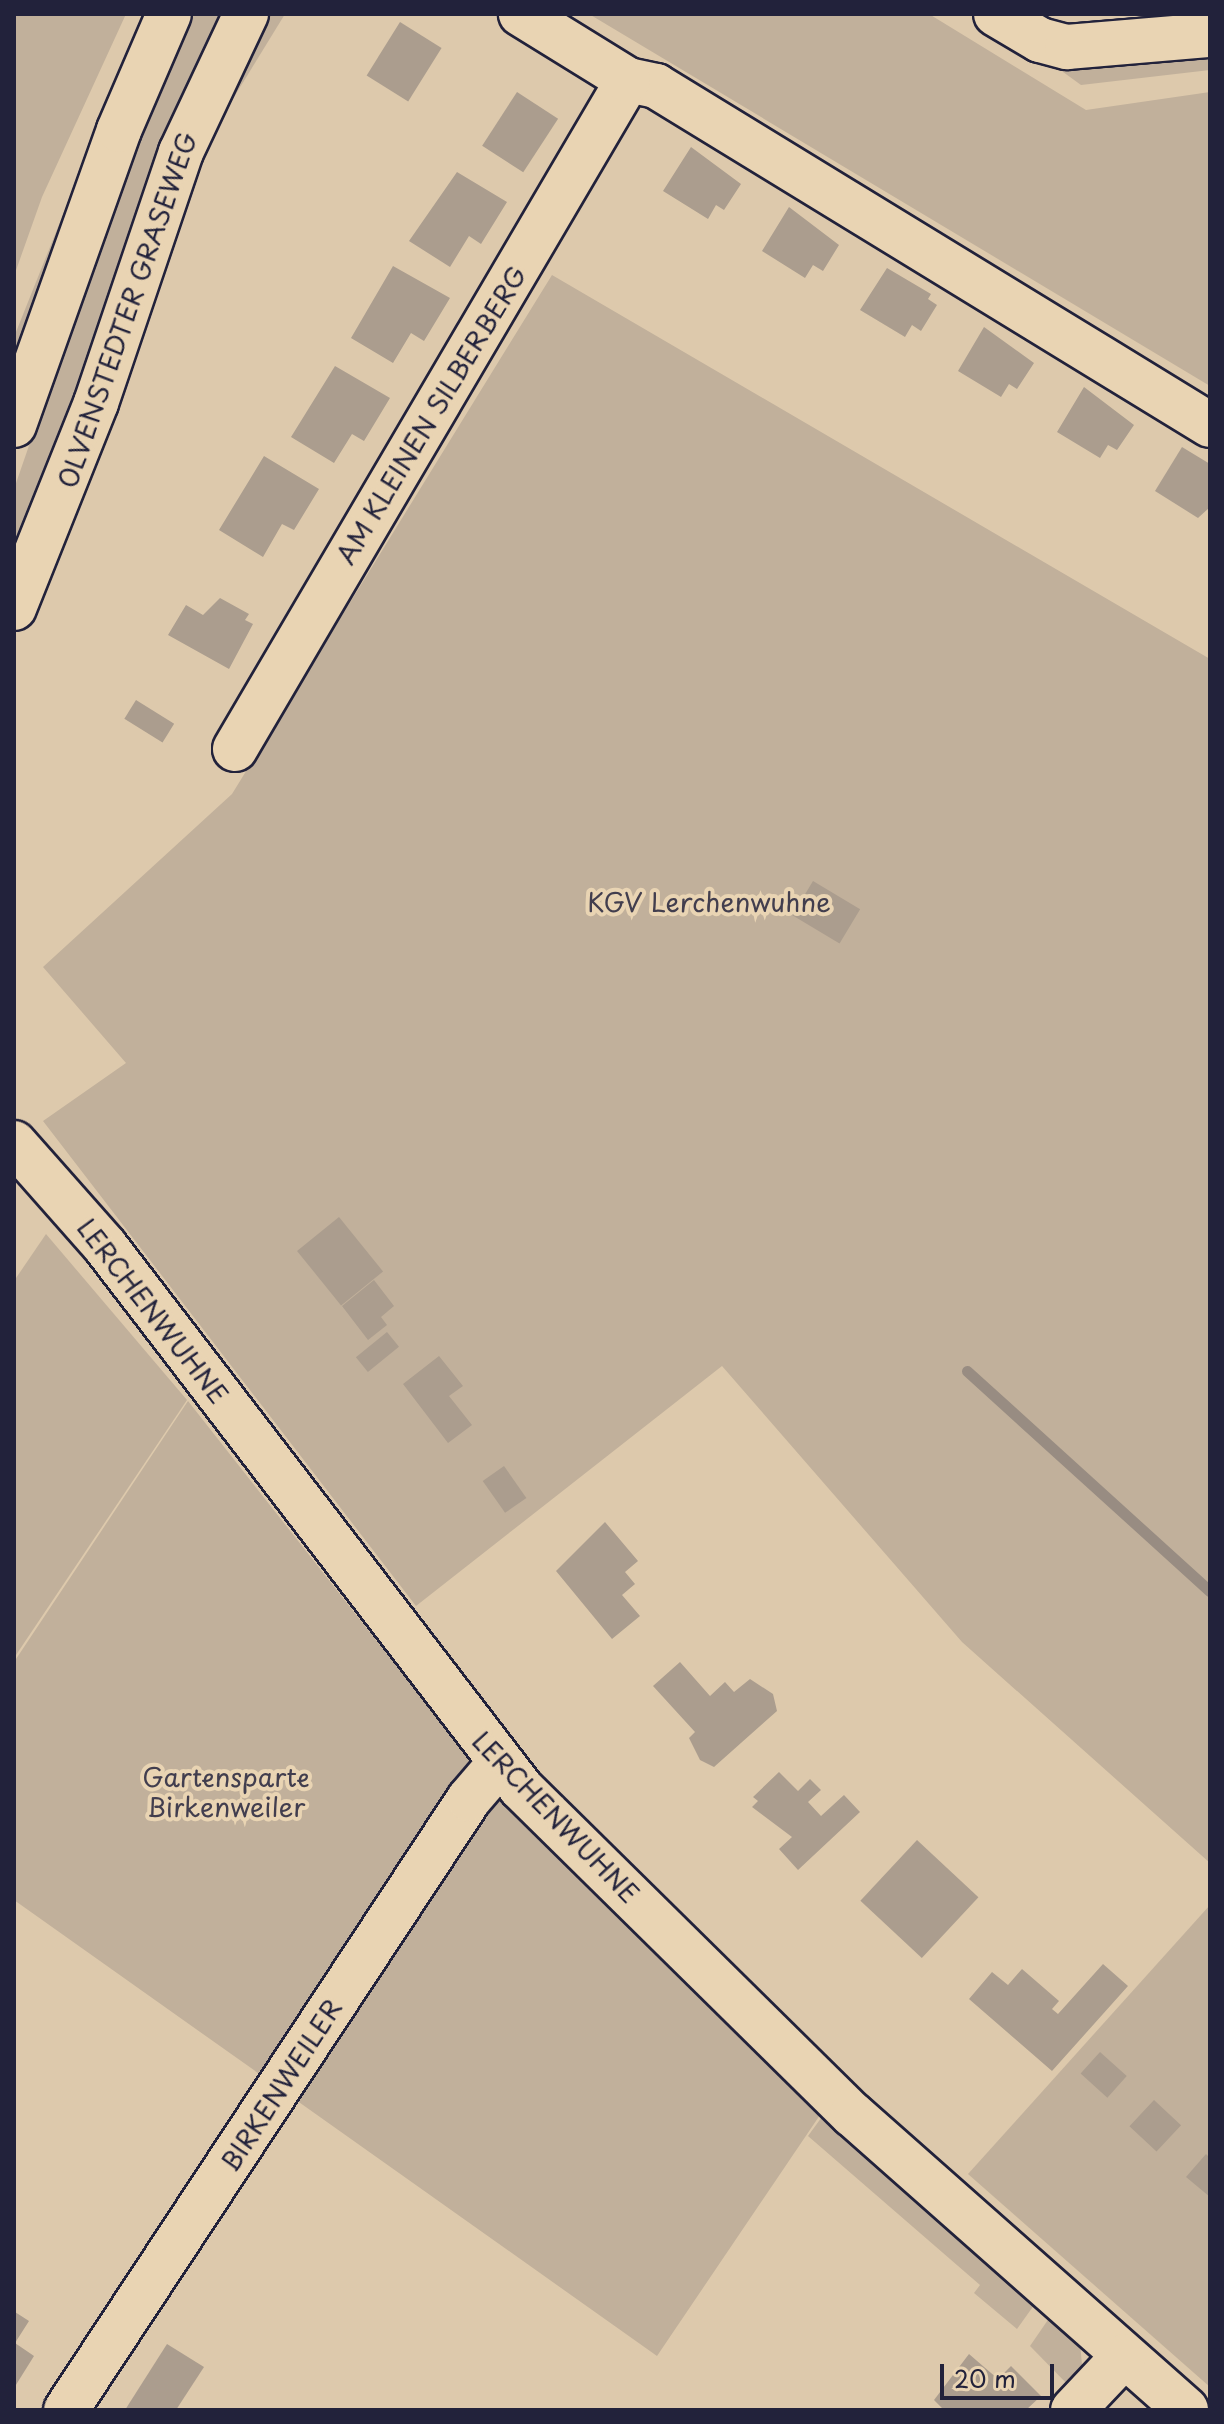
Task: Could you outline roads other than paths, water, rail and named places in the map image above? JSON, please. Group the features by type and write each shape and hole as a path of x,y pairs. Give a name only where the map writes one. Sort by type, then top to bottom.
{"street":[{"path":"14,425 119,130 169,14"},
{"name":"OLVENSTEDTER GRASEWEG","path":"14,608 96,403 181,152 246,14"},
{"path":"521,14 628,80 656,86 1210,425"},
{"path":"996,14 1040,40 1075,48 1210,35"},
{"path":"1040,40 1087,14"},
{"name":"AM KLEINEN SILBERBERG","path":"235,749 628,80"},
{"name":"LERCHENWUHNE","path":"14,1143 169,1328 499,1764 852,2114 1186,2410"},
{"name":"BIRKENWEILER","path":"66,2410 469,1799 499,1764"},
{"path":"1073,2410 1124,2356"}],"waterway":[{"path":"967,1371 1210,1591"}],"park label":[{"name":"KGV Lerchenwuhne","path":"709,902"},
{"name":"Gartensparte Birkenweiler","path":"226,1792"}]}
